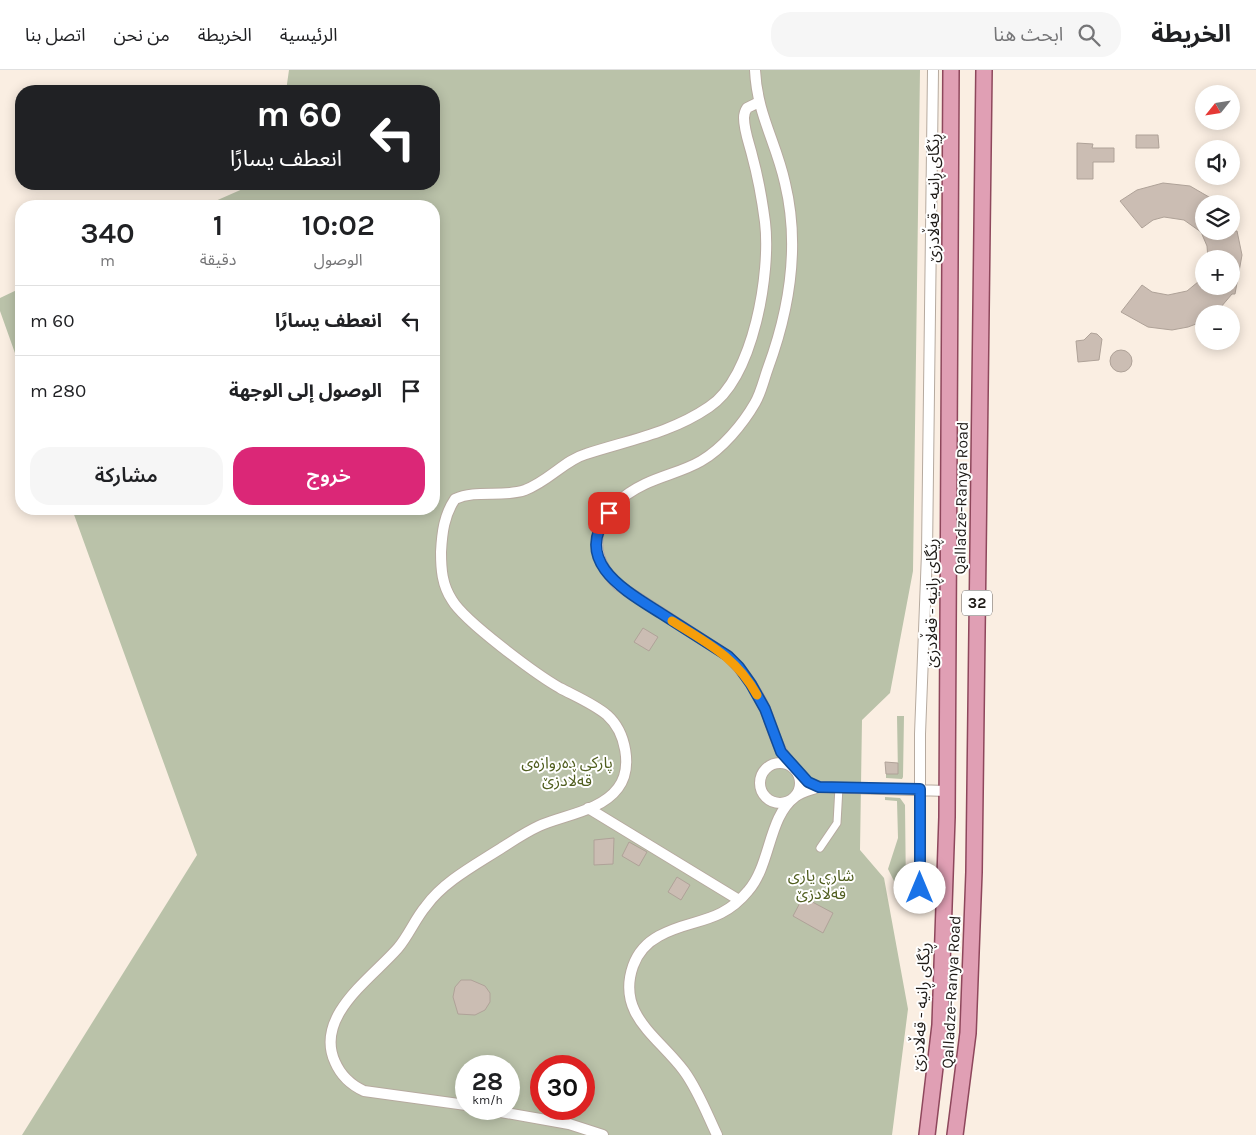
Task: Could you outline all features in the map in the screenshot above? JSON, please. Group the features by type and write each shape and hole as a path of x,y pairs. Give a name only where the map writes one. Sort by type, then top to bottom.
{"main road":[{"name":"ڕێگای ڕانیە - قەڵادزێ","path":"927,1135 940,1025 947,791 951,70"},
{"name":"Qalladze-Ranya Road","path":"955,1135 968,1033 973,892 984,70"}],"street":[{"path":"717,1135 684,1072 646,1029 633,1011 628,996 629,977 636,957 647,943 661,935 712,919 739,900 755,883 764,865 778,821 800,786 796,770 781,752 765,709 739,667 728,656 618,585 608,575 600,561 596,547 604,520 616,504 628,494 646,484 686,468 719,448 755,403 759,394 784,317 791,274 794,234 785,182 759,102 755,70"},
{"path":"920,888 920,734 927,553 933,70"},
{"path":"455,1103 364,1091 354,1086 339,1070 330,1049 330,1038 340,1011 398,947 427,904 443,889 466,871 522,835 603,801 617,790 625,776 626,752 622,737 607,715 558,687 514,656 453,602 442,574 442,539 445,520 454,499 460,496 466,494 523,491 543,482 574,459 585,454 654,435 684,421 710,407 728,388 743,361 754,327 765,269 767,246 765,221 759,184 744,118 747,108 759,102"},
{"path":"775,738 770,759 761,776 761,789 769,800 778,821"},
{"path":"764,770 775,763 788,764 819,787"},
{"path":"769,800 782,803 819,787 947,791"},
{"path":"820,848 837,823 839,787"},
{"path":"588,808 739,900"},
{"path":"520,1115 569,1124 603,1135"}],"green space":[{"name":"پارکی دەروازەی قەڵادزێ","path":"289,70 920,70 913,571 890,693 862,720 860,850 884,878 908,1009 892,1135 22,1135 197,855 74,515 440,515 440,200 218,200 240,190 440,190 440,85 287,85"},
{"path":"15,291 15,353 0,311 0,298"},
{"path":"897,716 904,716 902,779 886,778 886,774 898,774"},
{"path":"885,797 900,798 905,805 906,894 901,895 888,869 898,838 897,801 885,800"}],"building":[{"path":"1136,135 1158,135 1159,148 1136,148"},
{"path":"1077,143 1093,144 1092,148 1114,148 1114,162 1093,162 1093,179 1077,179"},
{"path":"1163,183 1190,186 1206,195 1195,195 1195,228 1184,220 1164,217 1153,220 1142,228 1120,201 1137,190"},
{"path":"1204,240 1239,240 1242,255 1240,266 1240,250 1207,250"},
{"path":"1195,284 1195,295 1231,295 1223,305 1195,305 1195,324 1172,330 1148,327 1121,312 1142,285 1152,292 1168,295 1187,291"},
{"path":"1091,333 1097,334 1102,339 1099,360 1078,362 1076,341 1084,340"},
{"path":"1121,350 1129,353 1132,361 1129,369 1121,372 1113,369 1110,361 1113,353"},
{"path":"643,628 658,637 649,651 634,642"},
{"path":"885,762 898,763 898,774 886,774"},
{"path":"614,838 613,864 594,865 594,840"},
{"path":"629,842 647,852 639,866 622,856"},
{"path":"677,877 690,885 681,900 668,892"},
{"path":"803,897 833,913 823,933 793,916"},
{"path":"461,980 471,980 485,986 490,993 490,1002 485,1010 475,1015 458,1014 453,997 455,987"}],"slow traffic":[{"path":"672,621 728,656 739,667 757,695"}],"route":[{"path":"609,513 604,520 596,547 600,561 608,575 618,585 728,656 739,667 765,709 778,747 786,760 808,782 819,787 920,789 920,888"}],"park label":[{"name":"شاری یاری قەڵادزێ","path":"821,884"}]}
